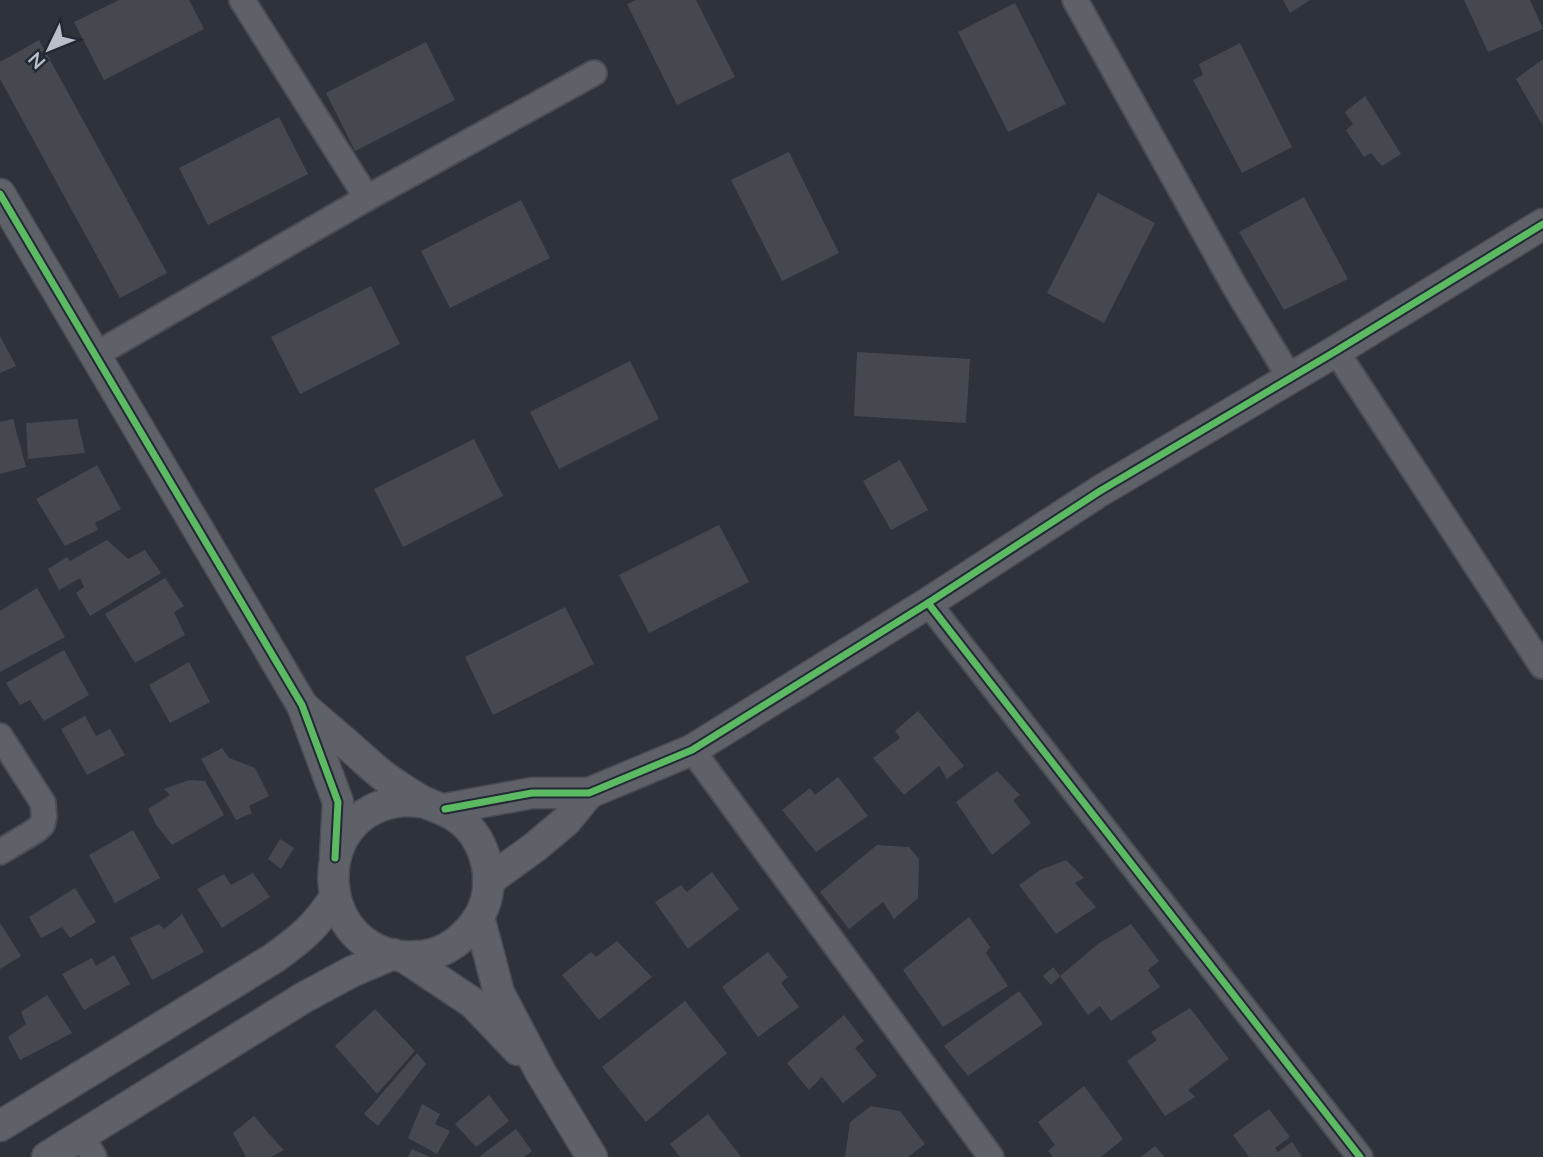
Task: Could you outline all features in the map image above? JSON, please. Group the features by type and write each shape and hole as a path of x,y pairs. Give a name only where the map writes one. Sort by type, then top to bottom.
{"street":[{"path":"242,0 367,198"},
{"path":"1075,0 1235,287 1290,378"},
{"path":"95,355 367,198 594,74"},
{"path":"0,194 302,705 338,802 332,878 342,915 353,931 368,944 385,953 399,956 424,956 459,940 473,927 488,891 488,871 483,852 474,835 461,820 384,776 302,705"},
{"path":"335,858 354,824 370,812 388,804 407,801 436,806 532,793 589,793 692,750 928,603 1100,491 1543,224"},
{"path":"1336,351 1542,666"},
{"path":"928,603 1360,1157"},
{"path":"0,736 43,803 44,817 42,825 35,831 0,852"},
{"path":"692,750 991,1157"},
{"path":"488,881 535,848 566,821 589,793"},
{"path":"0,1126 274,958 304,936 335,897"},
{"path":"479,916 499,993 541,1073 592,1157"},
{"path":"399,956 473,1003 541,1073"},
{"path":"47,1157 88,1146 303,998 351,972 399,956"}],"building":[{"path":"119,0 189,0 204,29 104,80 74,22"},
{"path":"636,0 696,0 735,77 677,105 627,4"},
{"path":"1283,0 1310,0 1290,13"},
{"path":"1464,0 1530,0 1543,29 1488,52"},
{"path":"1015,3 1066,104 1008,132 958,32"},
{"path":"39,40 167,273 120,298 0,79 0,62"},
{"path":"426,42 455,100 355,151 326,93"},
{"path":"1240,43 1292,147 1242,173 1193,80 1203,75 1199,64"},
{"path":"1543,59 1543,126 1516,79"},
{"path":"1365,96 1401,154 1382,166 1371,153 1364,157 1346,130 1353,124 1345,112"},
{"path":"279,117 308,174 208,225 179,168"},
{"path":"789,152 839,253 782,281 731,180"},
{"path":"1098,193 1155,223 1104,323 1047,293"},
{"path":"1304,197 1348,279 1284,310 1239,232"},
{"path":"521,200 550,258 450,308 421,251"},
{"path":"371,286 400,344 300,394 271,337"},
{"path":"0,336 16,366 0,373"},
{"path":"857,352 970,359 966,423 854,416"},
{"path":"630,361 659,419 559,469 530,412"},
{"path":"13,419 26,467 0,474 0,422"},
{"path":"77,419 85,453 28,459 26,423"},
{"path":"474,439 503,496 403,547 374,489"},
{"path":"900,460 928,510 891,530 863,481"},
{"path":"97,465 121,509 95,523 98,530 65,546 36,499"},
{"path":"719,525 749,582 649,633 619,575"},
{"path":"107,540 128,559 145,550 161,573 90,616 76,593 84,587 80,578 59,590 48,569 67,557 70,561"},
{"path":"165,578 184,606 174,612 185,635 135,663 105,614"},
{"path":"37,588 65,637 0,672 0,611"},
{"path":"565,607 594,664 493,715 465,657"},
{"path":"64,650 89,695 44,721 30,700 20,705 6,683"},
{"path":"189,662 210,702 170,723 149,685"},
{"path":"918,711 964,766 947,779 939,766 904,795 873,758 900,738 895,731"},
{"path":"85,716 96,736 110,729 125,755 87,775 61,729"},
{"path":"222,748 229,758 255,768 269,796 249,806 252,813 236,820 201,759"},
{"path":"997,771 1020,795 1013,800 1031,823 992,855 956,802"},
{"path":"838,777 868,816 816,852 782,810 810,788 815,795"},
{"path":"189,780 205,781 224,815 172,845 148,809 170,795 164,789"},
{"path":"133,830 160,878 115,903 89,855"},
{"path":"280,839 294,848 281,869 268,859"},
{"path":"877,845 909,847 919,859 918,898 894,919 883,902 849,929 820,892"},
{"path":"1066,860 1084,878 1075,883 1096,907 1056,934 1019,885 1040,870"},
{"path":"712,872 739,909 688,949 655,902 681,885 687,892"},
{"path":"253,873 270,897 222,928 197,889 224,874 231,885"},
{"path":"75,888 96,922 70,938 62,927 41,938 29,917"},
{"path":"182,914 204,952 152,980 130,938 159,924 164,929"},
{"path":"969,917 990,947 986,953 1008,986 943,1027 903,970"},
{"path":"0,923 21,956 0,969"},
{"path":"1131,924 1159,961 1148,970 1160,987 1111,1021 1100,1006 1088,1015 1060,976 1098,944"},
{"path":"617,941 652,977 599,1020 562,975 591,952 596,957"},
{"path":"768,952 788,977 781,983 799,1007 758,1037 722,987"},
{"path":"114,955 130,984 84,1010 62,974 92,958 96,966"},
{"path":"1053,967 1060,976 1051,985 1043,976"},
{"path":"1019,991 1043,1024 968,1076 944,1046"},
{"path":"47,995 72,1033 20,1060 8,1037 26,1024 21,1012"},
{"path":"685,1001 727,1053 646,1122 602,1067"},
{"path":"1190,1008 1229,1059 1188,1090 1195,1097 1165,1116 1127,1061 1157,1040 1151,1032"},
{"path":"375,1009 415,1051 377,1094 335,1046"},
{"path":"844,1015 864,1041 855,1048 877,1076 843,1103 822,1077 809,1090 787,1063"},
{"path":"417,1053 426,1064 378,1126 364,1114"},
{"path":"1084,1086 1123,1139 1101,1157 1053,1157 1048,1151 1055,1145 1038,1122"},
{"path":"489,1095 509,1121 476,1147 455,1124"},
{"path":"422,1104 440,1114 435,1124 450,1131 437,1154 408,1138"},
{"path":"871,1106 900,1111 925,1144 908,1157 845,1157 850,1122"},
{"path":"1269,1109 1290,1137 1275,1148 1278,1152 1292,1142 1302,1157 1249,1157 1233,1135"},
{"path":"708,1114 741,1157 680,1157 670,1144"},
{"path":"254,1116 284,1150 271,1157 246,1157 233,1133"},
{"path":"516,1129 532,1151 524,1157 479,1157"},
{"path":"1155,1146 1165,1157 1141,1157"},
{"path":"412,1149 430,1157 408,1157"}],"cycle path":[{"path":"0,194 302,705 338,802 335,858"},
{"path":"445,809 532,793 589,793 692,750 928,603 1100,491 1543,224"},
{"path":"928,603 1360,1157"}]}
